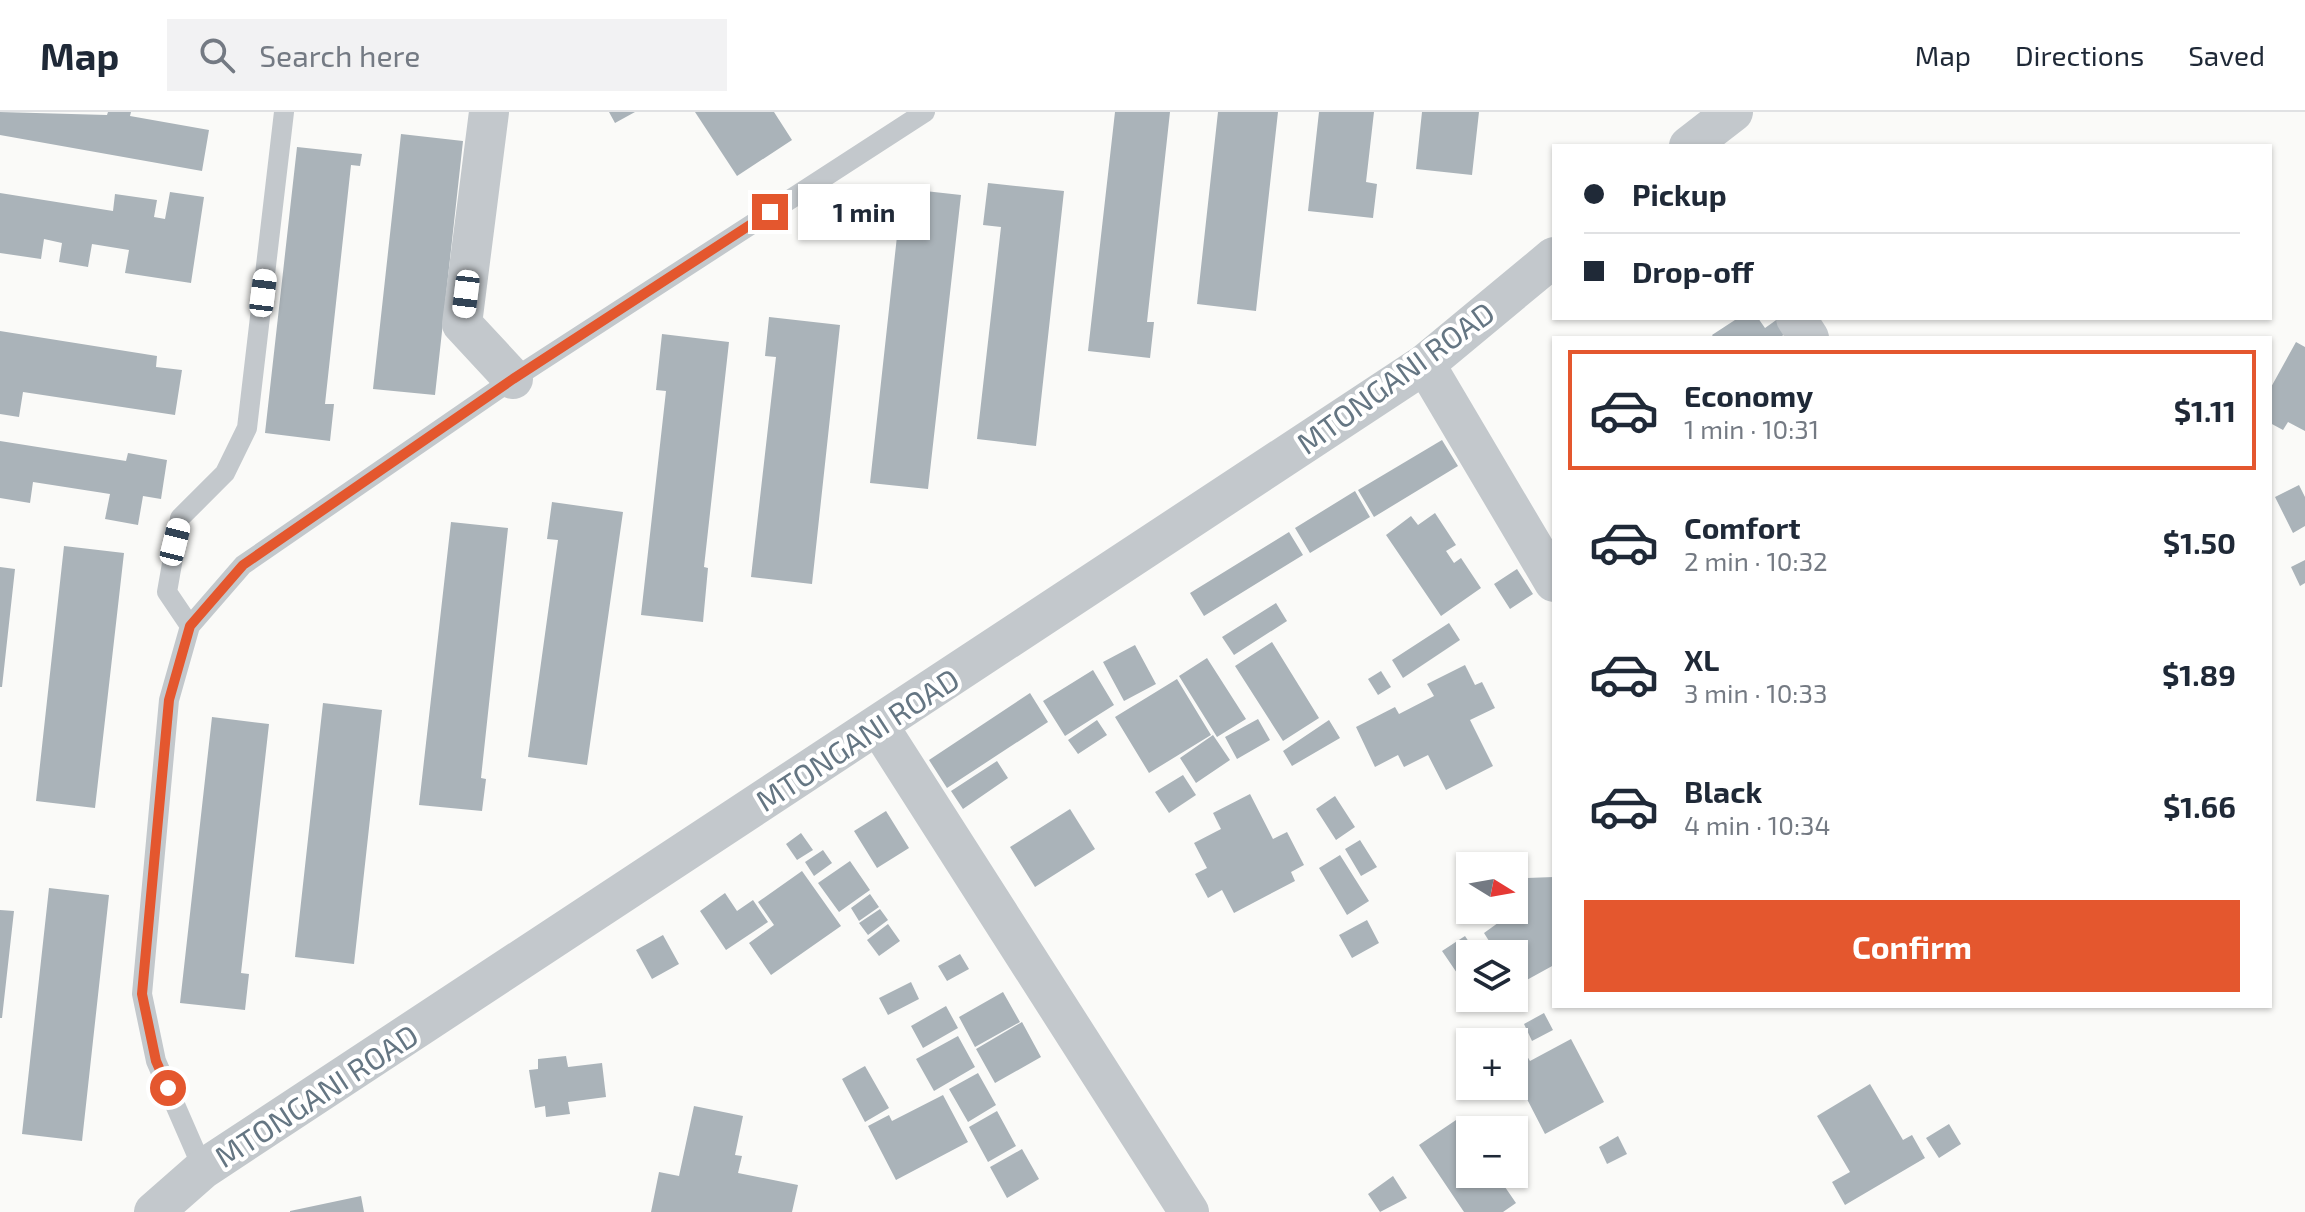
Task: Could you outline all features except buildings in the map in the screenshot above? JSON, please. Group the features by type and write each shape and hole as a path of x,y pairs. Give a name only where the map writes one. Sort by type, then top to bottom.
{"street":[{"path":"489,112 462,324 513,379"},
{"path":"1692,144 1733,112"},
{"name":"MTONGANI ROAD","path":"154,1212 203,1169 1425,364 1552,259"},
{"path":"1425,364 1552,579"},
{"path":"878,725 1189,1212"}],"lane":[{"path":"190,626 167,592 169,565 180,518 225,473 247,428 284,112"},
{"path":"203,1169 156,1061 142,994 169,700 190,626 243,565 513,379 925,112"}],"route":[{"path":"168,1088 156,1061 142,994 152,857 169,700 190,626 243,565 513,379 770,212"}]}
